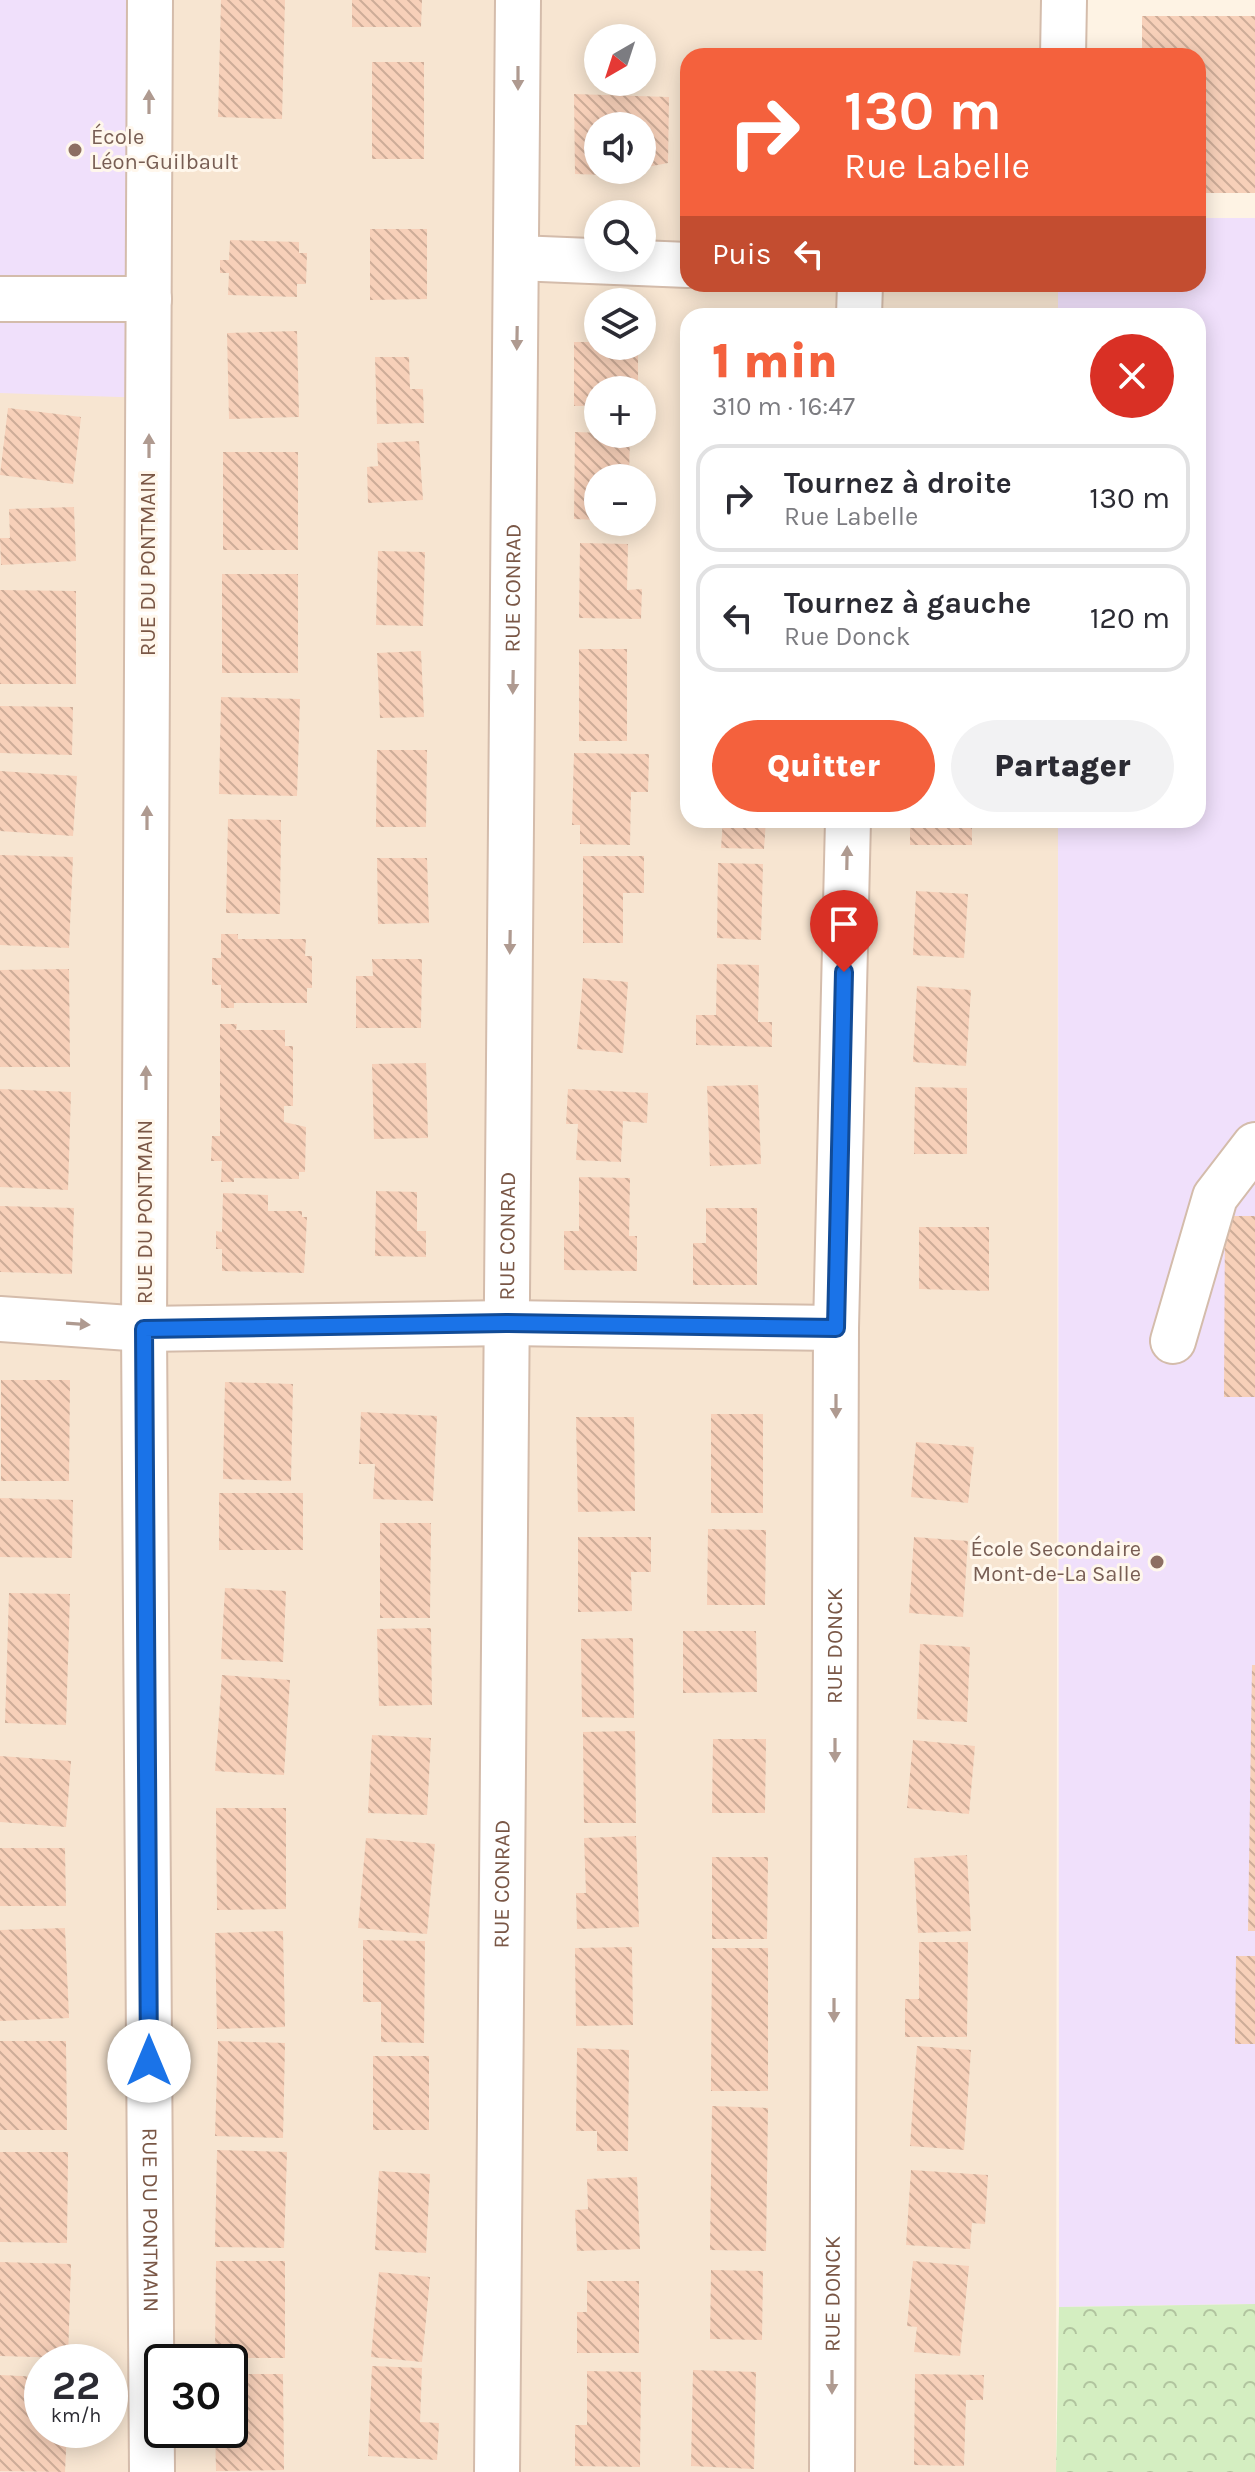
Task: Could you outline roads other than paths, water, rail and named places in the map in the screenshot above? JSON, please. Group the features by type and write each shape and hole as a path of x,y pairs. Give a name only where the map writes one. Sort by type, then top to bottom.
{"street":[{"name":"RUE DU PONTMAIN","path":"150,0 144,1329 152,2472"},
{"name":"RUE CONRAD","path":"497,2472 518,0"},
{"path":"1063,48 1064,0"},
{"path":"517,258 680,265"},
{"path":"0,299 149,299"},
{"name":"RUE DONCK","path":"832,2472 836,1328 848,828"},
{"path":"1173,1341 1215,1197 1255,1145"},
{"path":"0,1319 144,1329 506,1323 836,1328"}],"place":[{"name":"École Léon-Guilbault","path":"75,150"},
{"name":"École Secondaire Mont-de-La Salle","path":"1157,1562"}]}
